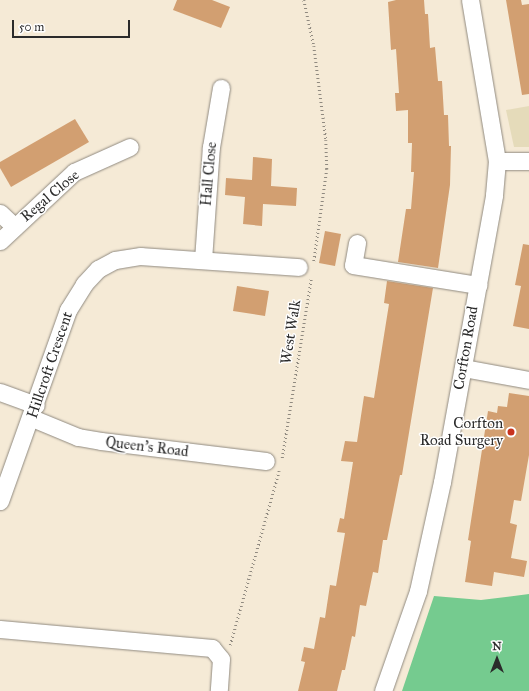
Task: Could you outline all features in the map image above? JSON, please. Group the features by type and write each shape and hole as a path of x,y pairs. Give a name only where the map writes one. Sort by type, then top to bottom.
{"street":[{"name":"Corfton Road","path":"383,691 418,591 463,368 494,195 497,161 470,0"},
{"name":"Hall Close","path":"203,260 211,147 221,88"},
{"name":"Regal Close","path":"0,242 14,226 74,172 130,147"},
{"path":"497,161 529,161"},
{"name":"Regal Close","path":"0,213 14,226"},
{"path":"357,243 354,266 478,285"},
{"name":"Hillcroft Crescent","path":"0,501 34,412 68,310 98,269 115,260 141,256 308,270"},
{"path":"463,368 529,380"},
{"name":"Queen's Road","path":"0,392 78,437 266,461"},
{"path":"0,629 212,648 221,659 220,691"}],"path":[{"name":"West Walk","path":"221,659 233,640 281,463 308,270 327,169 323,108 304,0"}],"shaded area":[{"path":"529,106 529,147 514,147 506,110"}],"green space":[{"path":"529,594 529,691 402,691 434,596 481,600"}],"building":[{"path":"177,0 212,0 230,7 221,28 173,10"},
{"path":"396,0 424,0 425,14 428,14 430,48 435,47 438,81 442,81 444,115 448,115 449,146 451,146 450,185 438,268 398,262 406,209 411,209 414,172 411,172 412,143 408,143 408,110 396,111 395,93 399,93 396,49 391,50 388,2"},
{"path":"506,0 521,0 522,5 529,4 529,94 522,95"},
{"path":"75,119 89,142 11,187 0,168 0,162"},
{"path":"253,157 272,159 271,186 297,188 296,206 263,204 262,226 243,224 245,197 225,195 226,178 252,180"},
{"path":"325,231 341,234 335,266 319,263"},
{"path":"523,244 529,245 529,329 513,326 521,286 515,285"},
{"path":"387,281 433,288 402,475 400,475 387,540 383,540 378,573 373,572 366,606 360,605 355,637 352,636 345,670 342,670 337,691 298,691 305,662 301,661 304,647 314,649 320,617 325,618 330,585 336,586 345,533 337,532 340,518 344,519 353,462 341,461 345,441 357,442 364,396 374,398 389,304 384,303"},
{"path":"237,286 269,291 265,316 233,311"},
{"path":"509,393 529,396 529,455 521,501 514,500 510,523 517,525 511,558 527,561 524,577 494,572 492,586 465,582 471,541 468,540 488,411 497,413 498,406 507,407"}],"place":[{"name":"Corfton Road Surgery","path":"511,432"}]}
